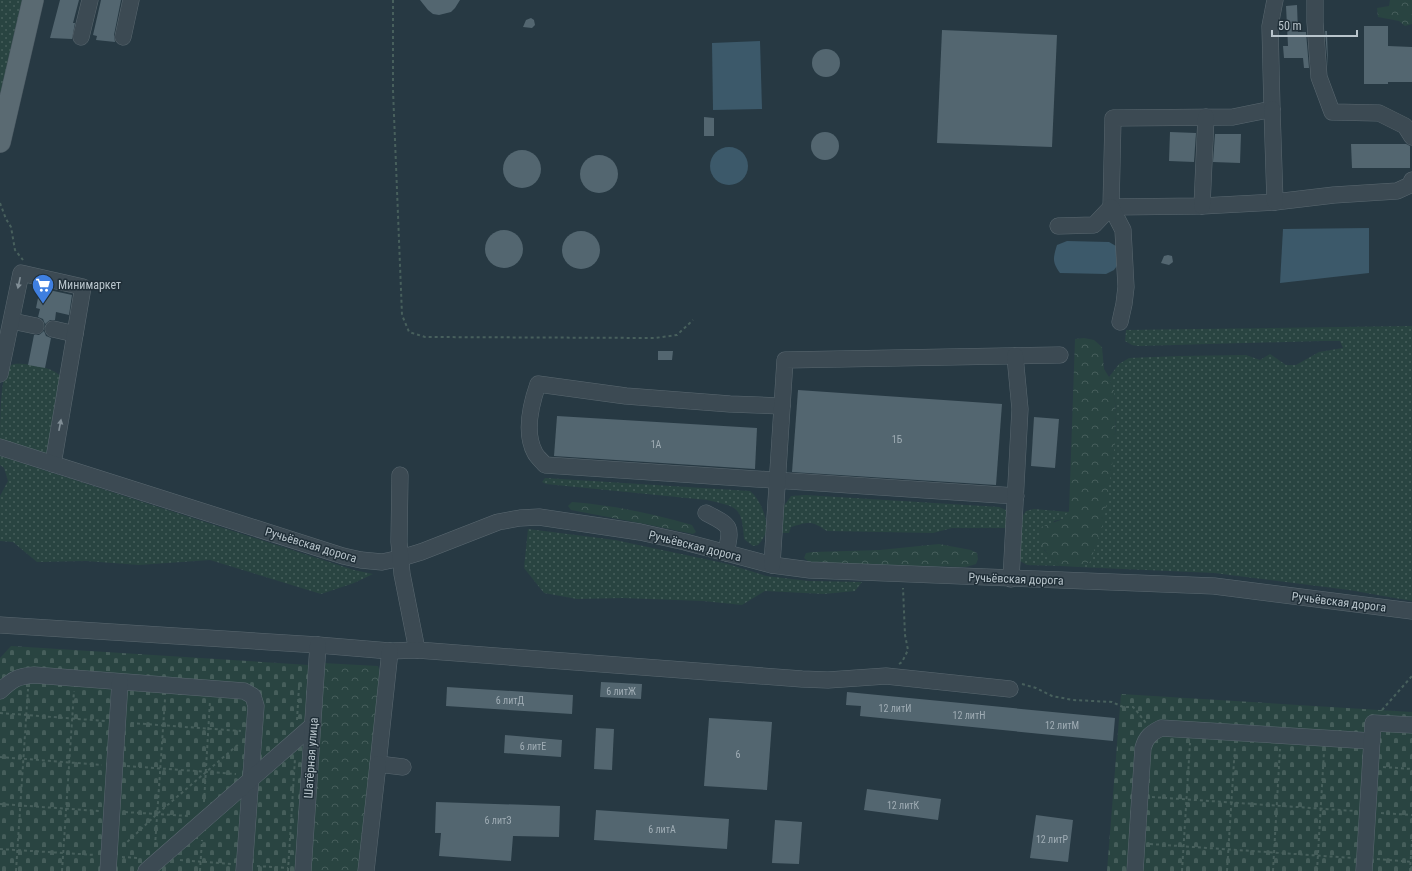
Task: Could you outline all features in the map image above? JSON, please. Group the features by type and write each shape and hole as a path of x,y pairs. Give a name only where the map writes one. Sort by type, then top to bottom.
{"main road":[{"path":"0,142 33,0"}],"street":[{"path":"82,37 90,0"},
{"path":"123,37 131,0"},
{"path":"1274,202 1270,26 1275,0"},
{"path":"1314,0 1319,77 1332,112 1379,113 1405,126 1412,137"},
{"path":"1120,322 1126,287 1123,230 1111,207 1113,118 1233,117 1272,109"},
{"path":"1202,206 1206,117"},
{"path":"1058,226 1094,225 1111,207 1202,206 1274,202 1334,195 1397,191 1410,185 1412,180"},
{"path":"0,374 21,273 83,287 53,464"},
{"path":"12,321 36,326"},
{"path":"53,330 75,334"},
{"path":"772,565 785,360 1060,355"},
{"path":"1011,579 1020,409 1015,356"},
{"path":"782,406 730,404 626,396 538,384 532,401 530,442 535,454 545,465 1016,496"},
{"name":"Ручьёвская дорога","path":"0,448 343,556 361,560 382,562 401,558 421,552 498,522 520,518 539,517 640,532 772,565 810,570 1214,586 1412,611"},
{"path":"400,475 399,542 402,574 417,650"},
{"path":"706,513 724,522 729,529 726,553"},
{"path":"0,625 390,651 417,650 802,679 828,680 886,676 1010,689"},
{"name":"Шатёрная улица","path":"303,871 318,645"},
{"path":"366,871 390,651"},
{"path":"0,691 11,681 20,676 29,675 244,691 253,696 256,706 244,871"},
{"path":"108,866 120,682"},
{"path":"1364,865 1373,722 1412,725"},
{"path":"150,867 313,725"},
{"path":"1134,871 1143,748 1146,739 1152,732 1161,728 1372,741"},
{"path":"378,764 402,767"}],"path":[{"path":"393,0 393,90 402,315 409,332 425,336 656,338 677,335 694,320"},
{"path":"0,204 11,227 15,250 24,261 21,273"},
{"path":"886,676 902,662 908,650 905,635 903,574"},
{"path":"16,871 29,675"},
{"path":"1373,722 1412,676"},
{"path":"62,871 75,678"},
{"path":"1010,689 1019,683 1027,684 1052,696 1074,700 1112,702 1123,707 1133,707 1136,708 1152,732"},
{"path":"150,867 157,814 166,685"},
{"path":"288,871 299,687"},
{"path":"200,871 211,689"},
{"path":"1182,871 1191,730"},
{"path":"108,866 157,814 254,732"},
{"path":"1227,871 1235,733"},
{"path":"1273,871 1281,736"},
{"path":"1317,871 1325,738"},
{"path":"1370,766 1412,769"},
{"path":"1140,796 1412,815"},
{"path":"1410,871 1412,840"},
{"path":"1136,843 1318,855 1364,865 1411,862"}],"green space":[{"path":"0,0 24,0 0,106"},
{"path":"1390,0 1412,0 1412,24 1405,26 1399,21 1378,17 1377,8 1389,6"},
{"path":"1412,326 1412,601 1349,590 1214,573 1078,567 1090,562 1111,462 1116,419 1113,391 1109,377 1119,364 1129,358 1179,356 1246,355 1260,360 1270,354 1286,365 1296,365 1319,352 1343,348 1340,341 1138,346 1132,345 1125,341 1126,330"},
{"path":"1084,338 1094,340 1102,347 1104,369 1109,377 1114,391 1116,414 1115,444 1104,522 1090,562 1078,567 1060,566 1044,549 1040,534 1041,527 1063,519 1069,511 1075,339"},
{"path":"14,364 39,366 52,371 61,377 48,452 46,454 0,441 3,384 7,369"},
{"path":"0,456 354,570 373,574 354,583 321,594 210,560 139,565 86,561 37,562 13,542 0,541 0,496 8,481 4,468 0,465"},
{"path":"545,478 750,491 758,500 764,512 766,519 766,532 759,544 753,546 744,539 742,520 736,510 725,504 717,502 546,484 542,482"},
{"path":"805,495 999,507 1006,510 1006,528 952,528 933,533 827,531 818,525 807,523 791,527 789,533 782,533 784,506 791,496"},
{"path":"572,502 633,510 663,517 692,525 696,532 693,534 571,510 568,506"},
{"path":"1034,509 1069,512 1063,519 1054,521 1044,550 1060,566 1027,565 1020,561 1022,517 1026,511"},
{"path":"528,529 615,540 728,564 766,576 809,581 862,582 855,591 824,594 765,591 742,605 703,601 622,598 577,599 544,593 524,568"},
{"path":"939,544 971,550 977,553 978,559 976,564 966,567 825,564 809,562 804,558 806,553 813,552 880,550"},
{"path":"11,646 309,665 296,871 0,871 0,658"},
{"path":"323,663 378,666 382,678 361,871 308,871"},
{"path":"1121,694 1412,712 1412,871 1107,871"}],"water":[{"path":"760,41 762,109 713,110 712,43"},
{"path":"729,147 742,153 748,166 742,179 729,185 716,179 710,166 716,153"},
{"path":"1369,228 1369,273 1280,283 1283,229"},
{"path":"1067,241 1109,242 1116,246 1119,263 1114,270 1106,274 1060,273 1054,263 1055,253 1057,245"}],"building":[{"path":"60,0 79,0 73,23 75,23 72,39 50,38"},
{"path":"101,0 121,0 114,35 115,42 96,40 97,36 93,35"},
{"path":"420,0 460,0 451,12 439,15 433,14"},
{"path":"1297,5 1298,32 1306,32 1309,68 1304,68 1303,58 1284,58 1283,46 1288,46 1286,6"},
{"path":"531,18 534,20 535,25 532,28 523,27 526,20"},
{"path":"1364,26 1388,26 1388,46 1412,47 1412,82 1364,84"},
{"path":"942,30 1057,35 1052,147 937,143"},
{"path":"1325,31 1327,31 1328,67"},
{"path":"826,49 836,53 840,63 836,73 826,77 816,73 812,63 816,53"},
{"path":"704,117 714,118 714,136 704,136"},
{"path":"825,132 835,136 839,146 835,156 825,160 815,156 811,146 815,136"},
{"path":"1170,132 1196,133 1194,162 1169,161"},
{"path":"1215,134 1241,134 1240,163 1213,162"},
{"path":"1351,144 1406,144 1410,146 1410,168 1352,168"},
{"path":"522,150 535,156 541,169 535,182 522,188 509,182 503,169 509,156"},
{"path":"599,155 612,161 618,174 612,187 599,193 586,187 580,174 586,161"},
{"path":"504,230 517,236 523,249 517,262 504,268 491,262 485,249 491,236"},
{"path":"581,231 594,237 600,250 594,263 581,269 568,263 562,250 568,237"},
{"path":"1164,256 1172,256 1173,262 1169,265 1161,263"},
{"path":"40,288 72,295 69,315 56,312 55,320 50,320 45,324 43,319 38,317 40,309 36,308"},
{"path":"44,331 46,336 51,338 45,368 28,365 34,335 39,335"},
{"path":"658,351 673,351 672,360 658,360"},
{"path":"798,390 1002,404 996,485 792,472"},
{"path":"557,416 757,428 755,469 554,456"},
{"path":"1034,417 1059,419 1055,468 1031,466"},
{"path":"601,682 642,684 641,699 600,697"},
{"path":"447,687 573,695 572,714 446,706"},
{"path":"847,692 1115,718 1113,741 860,716 861,706 846,705"},
{"path":"709,718 772,722 767,790 704,786"},
{"path":"596,728 614,729 612,770 594,769"},
{"path":"505,735 562,740 561,757 504,753"},
{"path":"867,789 941,799 938,820 864,810"},
{"path":"436,802 560,806 559,837 513,836 511,861 439,856 441,833 435,833"},
{"path":"596,810 729,819 727,849 594,840"},
{"path":"1036,815 1073,820 1068,862 1030,858"},
{"path":"775,820 802,822 799,864 772,863"}],"place":[{"name":"Минимаркет","path":"43,304"}]}
